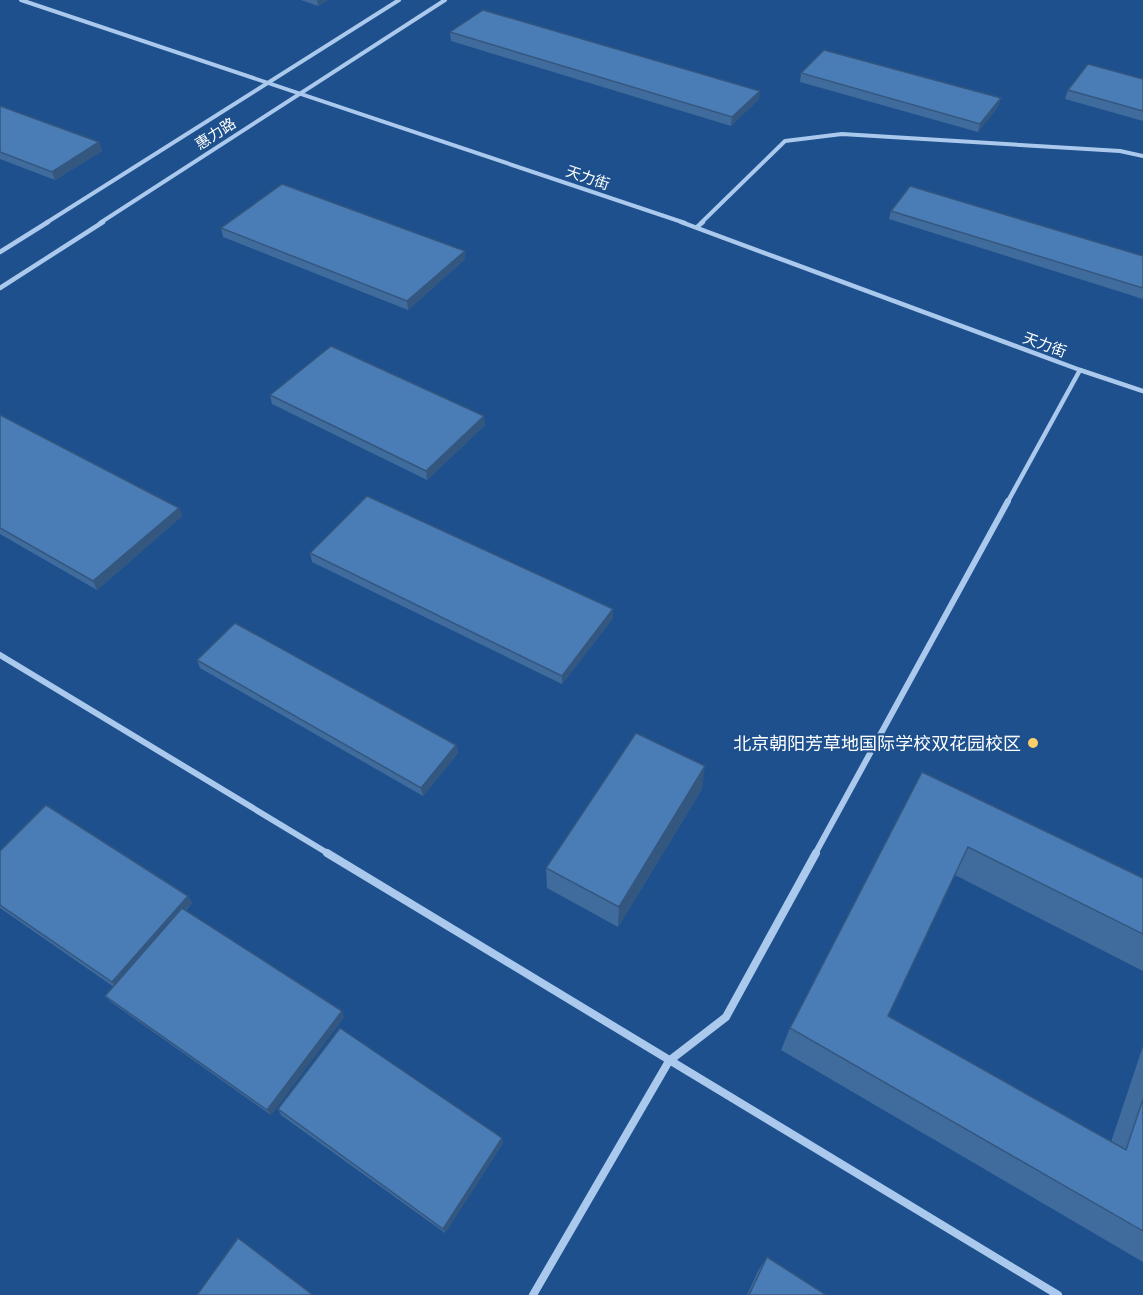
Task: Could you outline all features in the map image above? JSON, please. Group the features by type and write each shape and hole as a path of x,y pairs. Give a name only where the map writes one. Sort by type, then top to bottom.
{"street":[{"name":"天力街","path":"21,0 268,81 697,227 1080,370 1143,391"},
{"name":"惠力路","path":"0,252 399,0"},
{"name":"惠力路","path":"0,288 445,0"},
{"path":"697,227 785,141 842,134 1120,151 1143,156"},
{"path":"533,1295 669,1061 726,1017 1080,370"},
{"path":"0,655 1058,1295"}],"building":[{"path":"483,10 760,91 732,117 450,32"},
{"path":"824,50 1001,98 980,124 801,73"},
{"path":"1088,64 1143,79 1143,111 1068,90"},
{"path":"0,106 99,142 52,172 0,152"},
{"path":"282,184 465,251 407,301 221,228"},
{"path":"910,186 1143,256 1143,288 891,211"},
{"path":"331,346 484,416 426,471 270,395"},
{"path":"0,415 179,508 93,581 0,528"},
{"path":"367,496 613,609 562,676 310,553"},
{"path":"235,623 456,745 421,788 197,660"},
{"path":"636,733 705,766 619,907 546,868"},
{"path":"922,772 1143,878 1143,934 968,847 888,1016 1126,1150 1143,1099 1143,1231 790,1028"},
{"path":"46,805 188,896 112,982 0,905 0,851"},
{"path":"182,908 342,1011 267,1110 105,996"},
{"path":"340,1028 502,1138 443,1229 278,1109"},
{"path":"238,1238 313,1295 197,1295"},
{"path":"767,1257 826,1295 749,1295"}],"place":[{"name":"北京朝阳芳草地国际学校双花园校区","path":"1033,743"}]}
